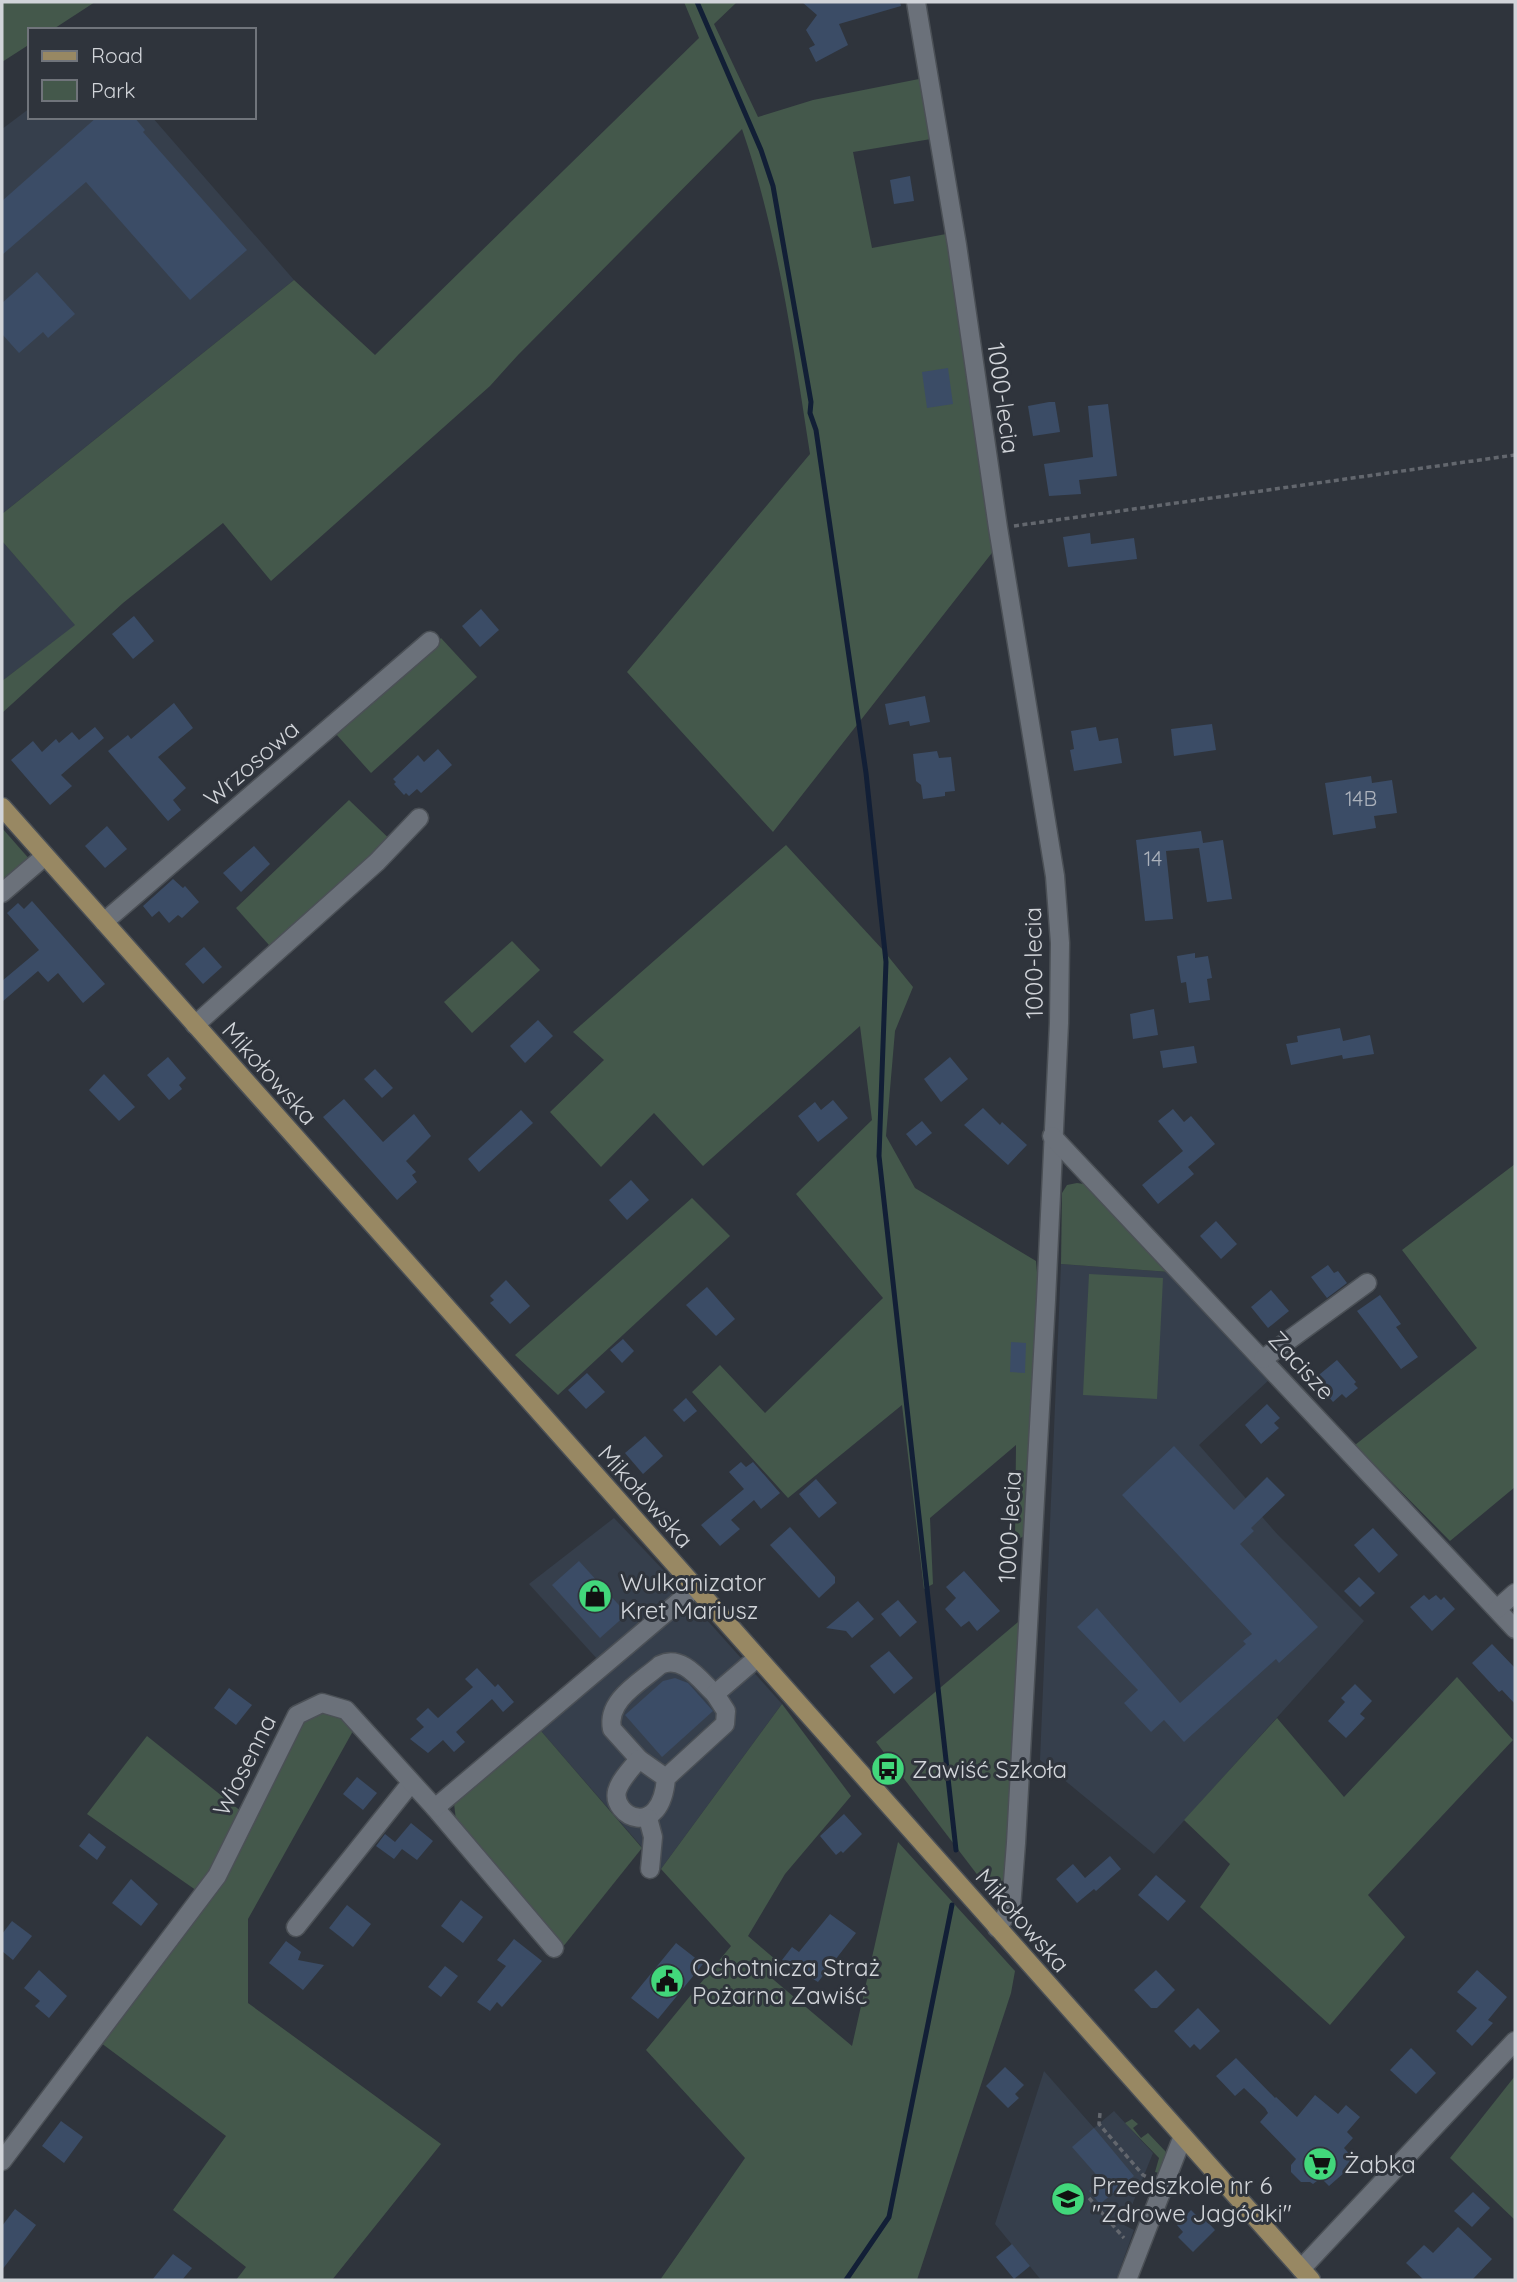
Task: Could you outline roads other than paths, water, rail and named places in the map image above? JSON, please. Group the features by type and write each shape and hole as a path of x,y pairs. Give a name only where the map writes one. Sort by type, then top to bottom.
{"main road":[{"name":"Mikołowska","path":"2,807 1306,2274"}],"street":[{"name":"1000-lecia","path":"916,2 957,245 1055,876 1060,943 1059,1023 1046,1300 1012,1903 1009,1914 997,1928"},
{"name":"Wrzosowa","path":"104,922 430,641"},
{"path":"195,1025 377,862 419,818"},
{"path":"2,893 45,856"},
{"name":"Zacisze","path":"1052,1136 1515,1629"},
{"path":"1263,1359 1367,1283"},
{"path":"435,1808 695,1588"},
{"path":"1497,1609 1515,1593"},
{"path":"715,1695 757,1658"},
{"path":"639,1759 621,1782 617,1793 618,1802 625,1812 634,1818 648,1818 658,1810 665,1796 666,1778 724,1724 726,1711 715,1695 683,1665 667,1662 660,1665 620,1699 612,1714 612,1729 639,1759 666,1778"},
{"name":"Wiosenna","path":"2,2161 216,1876 297,1715 322,1703 346,1710 435,1808 554,1948"},
{"path":"296,1927 411,1783"},
{"path":"648,1818 653,1837 650,1869"},
{"path":"1306,2274 1515,2041"},
{"path":"1127,2280 1183,2136"}],"waterway":[{"path":"697,2 761,150 773,186 811,402 810,413 816,430 866,773 886,962 879,1156 956,1850"},
{"path":"846,2280 889,2217 952,1905"}],"place":[{"name":"Wulkanizator Kret Mariusz","path":"595,1596"},
{"name":"Zawiść Szkoła","path":"888,1769"},
{"name":"Ochotnicza Straż Pożarna Zawiść","path":"667,1981"},
{"name":"Żabka","path":"1320,2164"},
{"name":"Przedszkole nr 6 \"Zdrowe Jagódki\"","path":"1068,2199"}]}
